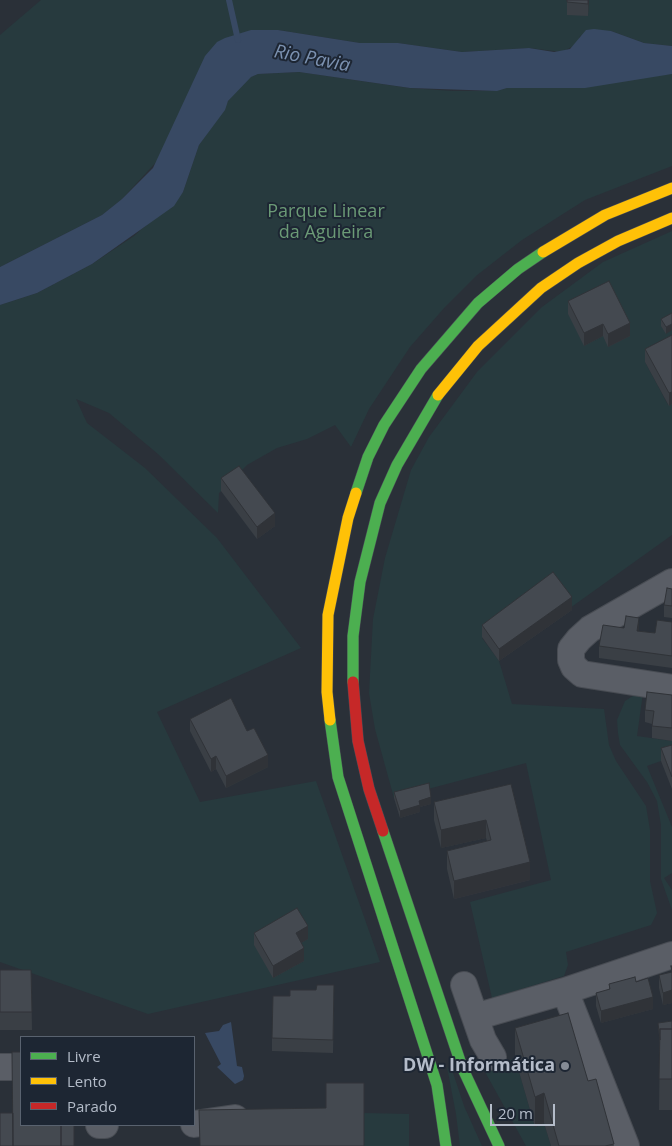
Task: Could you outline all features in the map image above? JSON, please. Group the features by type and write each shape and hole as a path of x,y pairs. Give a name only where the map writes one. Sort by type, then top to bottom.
{"main road":[{"path":"446,1146 438,1085 338,777 332,741 326,692 328,615 348,518 368,457 384,425 421,369 478,303 518,269 562,240 605,215 672,188"},
{"path":"499,1146 462,1067 369,789 358,741 353,692 353,636 360,582 380,504 396,465 435,399 478,346 541,288 578,263 618,240 672,218"},
{"path":"439,1146 442,1114"}],"street":[{"path":"672,582 590,629 579,638 571,650 571,660 574,667 582,674 672,688"},
{"path":"464,985 484,1038 565,991 672,955"},
{"path":"565,991 626,1146"},
{"path":"0,1067 20,1067"},
{"path":"195,1121 254,1115"}],"green space":[{"path":"41,0 672,0 672,46 644,43 611,31 580,36 577,44 562,52 529,48 462,52 398,43 360,43 278,30 122,199 102,215 0,267 0,35"},
{"name":"Parque Linear da Aguieira","path":"299,72 409,88 453,91 497,91 507,88 672,74 672,166 585,200 522,240 476,276 445,307 410,347 369,409 351,447 335,425 307,439 277,448 247,465 219,493 218,513 158,454 109,413 76,399 87,423 145,468 217,538 301,648 157,712 200,802 316,781 380,962 148,1014 0,962 0,305 37,293 92,264 134,236 183,192 199,145 237,88 250,77 258,74"},
{"path":"672,231 672,348 645,362 668,405 672,404 672,535 570,608 482,638 499,661 512,704 604,709 609,745 616,761 646,806 650,830 650,881 657,913 651,925 566,952 568,965 564,976 492,998 470,902 551,880 526,763 394,798 375,729 369,693 373,619 385,558 411,470 429,437 477,372 542,307 603,262"},
{"path":"643,693 637,736 672,741 672,757 647,766 672,827 672,873 664,878 672,890 672,910 661,879 661,825 657,801 647,782 620,745 618,733 617,720 625,701 636,694"},
{"path":"515,1058 535,1127 544,1123 551,1146 526,1146 484,1070"},
{"path":"447,1067 453,1073 464,1106 482,1146 460,1146"},
{"path":"364,1113 409,1114 409,1146 364,1146"}],"water":[{"name":"Rio Pavia","path":"251,30 278,30 360,43 398,43 462,52 529,48 554,52 570,49 586,30 611,31 644,43 672,46 672,74 585,88 507,88 497,91 410,88 299,72 258,74 251,77 228,101 225,110 199,145 183,192 174,206 92,264 37,293 0,305 0,267 102,215 122,199 153,168 205,56 217,42 225,38"},
{"path":"231,1022 237,1066 242,1067 244,1076 243,1080 235,1084 217,1067 221,1064 205,1033 219,1031 223,1025"}],"building":[{"path":"567,0 588,0 588,4 567,2"},
{"path":"609,281 630,323 608,334 603,324 584,333 568,301"},
{"path":"672,313 672,324 666,327 661,319"},
{"path":"672,335 672,392 669,393 645,349"},
{"path":"239,466 275,513 257,527 221,478"},
{"path":"553,572 572,597 499,649 482,625"},
{"path":"667,588 672,589 672,606 664,605"},
{"path":"626,616 639,618 637,631 655,633 657,620 672,622 672,656 599,646 603,625 624,628"},
{"path":"647,692 672,695 672,728 652,726 654,711 645,710"},
{"path":"231,698 247,731 254,728 268,755 226,776 216,756 211,759 190,719"},
{"path":"672,745 672,777 661,748"},
{"path":"429,783 431,797 419,801 420,805 400,811 394,792"},
{"path":"511,784 530,862 454,881 447,851 491,840 486,820 441,830 434,802"},
{"path":"297,908 308,926 296,933 304,948 273,966 254,933"},
{"path":"0,970 31,970 32,1012 0,1012"},
{"path":"672,972 672,990 663,993 659,975"},
{"path":"635,977 636,982 648,978 653,997 601,1011 596,993 610,989 609,984"},
{"path":"317,985 334,985 333,1040 272,1038 273,996 290,996 290,990 316,990"},
{"path":"568,1013 588,1081 596,1079 614,1144 605,1146 559,1146 544,1093 535,1097 515,1028"},
{"path":"672,1021 672,1029 660,1029 660,1040 658,1023"},
{"path":"660,1029 672,1029 672,1079 659,1079"},
{"path":"12,1052 20,1052 20,1126 61,1126 61,1146 13,1146"},
{"path":"326,1083 364,1083 364,1146 200,1146 199,1110 326,1108"},
{"path":"0,1113 13,1113 13,1146 0,1146"},
{"path":"61,1126 74,1126 74,1146 61,1146"}],"waterway":[{"path":"229,0 238,40"}],"traffic: fast":[{"path":"356,493 368,457 384,425 421,369 478,303 518,269 543,252"},
{"path":"353,682 353,636 360,582 380,503 397,465 438,395"},
{"path":"330,720 338,777 437,1085 446,1146"},
{"path":"383,831 462,1067 499,1146"}],"traffic: slow":[{"path":"543,252 605,215 672,188"},
{"path":"438,395 478,346 541,288 578,263 618,241 672,218"},
{"path":"330,720 327,692 328,615 348,518 356,493"}],"traffic: jam":[{"path":"353,682 358,741 369,789 383,831"}],"place":[{"name":"DW - Informática","path":"565,1066"}]}
